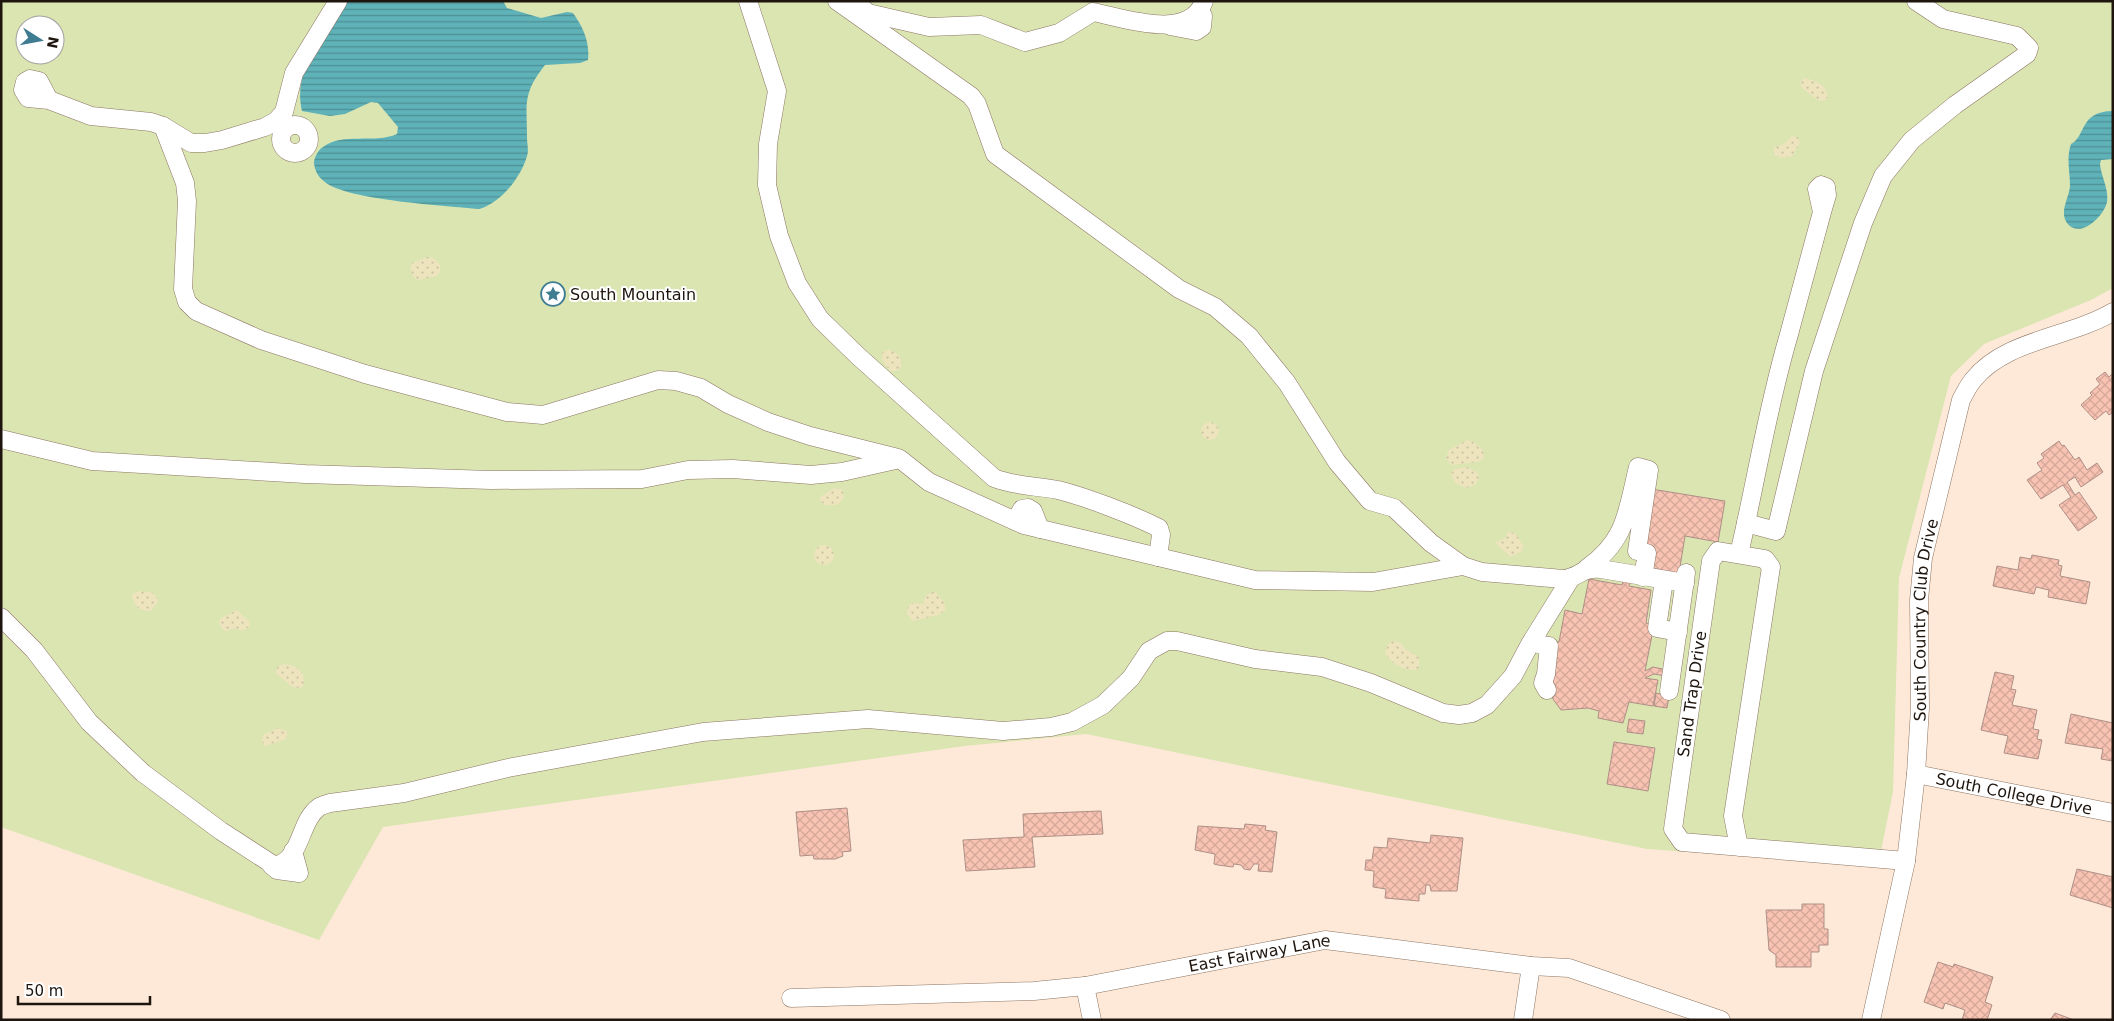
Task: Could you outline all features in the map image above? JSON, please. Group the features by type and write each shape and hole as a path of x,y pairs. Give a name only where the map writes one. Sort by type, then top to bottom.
{"street":[{"path":"177,144 206,143 281,125 294,73 338,1"},
{"path":"748,1 777,91 766,165 767,185 779,236 797,283 820,318 899,395 994,478 1009,484 1060,491 1144,521 1158,528 1161,535 1158,557"},
{"path":"830,1 847,4 868,13 929,26 981,25 1025,42 1060,33 1093,12 1168,26 1184,23 1202,5"},
{"path":"1746,523 1776,531 1814,371 1863,223 1882,176 1912,140 1954,105 2027,54 2029,48 2017,36 1943,19 1916,1"},
{"path":"847,4 971,96 977,104 995,154 1179,289 1215,307 1249,336 1287,383 1337,462 1370,502 1394,508 1431,544 1463,566 1482,572 1508,575 1571,578"},
{"path":"49,100 91,116 122,118 164,126 177,144 185,182 187,201 183,289 187,302 196,312 208,318 261,340 308,356 507,412 543,415 658,380 676,381 701,388 728,404 768,422 810,436 900,459 929,482 1015,521 1040,529 1255,580 1373,582 1463,566"},
{"path":"1739,847 1733,816 1770,567 1769,562 1764,559 1739,554 1772,396 1822,212"},
{"name":"South Country Club Drive","path":"1871,1020 1906,861 1916,774 1920,708 1919,600 1923,558 1962,400 1972,380 1989,364 2011,352 2113,312"},
{"path":"1,439 92,461 335,475 491,480 633,479 688,470 734,469 811,475 859,468 900,459"},
{"path":"859,468 862,448"},
{"path":"1,617 34,650 88,722 143,773 268,864 275,866 282,865 293,851 318,807 330,802 404,793 508,768 684,735 868,719 1003,732 1051,727 1072,722 1103,705 1131,678 1149,651 1167,641 1177,641 1255,659 1322,667 1371,683 1443,713 1459,715 1472,713 1486,705 1513,676 1525,653 1539,638 1571,578 1606,555 1623,529 1638,468 1649,470 1636,551 1647,553 1643,577"},
{"name":"Sand Trap Drive","path":"1739,554 1718,551 1711,561 1673,829 1682,842 1906,861"},
{"path":"1587,568 1664,580 1686,578 1669,691"},
{"path":"1664,580 1657,628 1678,632"},
{"path":"1660,610 1680,613"},
{"path":"1539,638 1549,646 1546,674 1543,683 1547,690"},
{"name":"South College Drive","path":"1916,774 2113,813"},
{"name":"East Fairway Lane","path":"791,998 1034,990 1085,986 1325,940 1531,966 1569,968 1721,1020"},
{"path":"1523,1020 1531,966"},
{"path":"1085,986 1092,1020"}],"green space":[{"path":"1,1 2113,1 2113,288 2091,300 1984,344 1951,376 1899,578 1893,792 1878,866 1647,849 1086,734 965,746 383,827 319,940 1,827"}],"sand":[{"path":"1804,78 1821,84 1826,91 1827,100 1819,101 1802,88 1800,82"},
{"path":"1792,136 1798,137 1800,143 1792,156 1780,158 1773,154 1774,147 1784,144"},
{"path":"427,257 433,258 440,265 440,272 437,276 418,280 411,273 412,263"},
{"path":"889,349 900,356 901,367 897,371 890,371 882,360 882,353"},
{"path":"1206,422 1214,422 1219,427 1217,438 1206,440 1201,435 1201,427"},
{"path":"1467,440 1474,442 1483,450 1484,458 1478,462 1451,465 1446,458 1449,450"},
{"path":"1467,467 1477,472 1479,478 1475,485 1466,488 1455,483 1451,474 1454,469"},
{"path":"834,488 843,490 844,498 837,505 824,505 820,497"},
{"path":"1508,532 1515,533 1523,545 1522,551 1511,557 1495,543 1505,538"},
{"path":"820,545 828,545 834,551 834,559 828,565 820,565 814,559 814,551"},
{"path":"140,591 153,593 157,597 158,602 151,611 140,609 133,601 132,594"},
{"path":"934,591 945,603 945,611 938,615 913,621 907,614 908,607 912,603 923,604 926,595"},
{"path":"237,610 250,622 250,626 242,631 235,628 226,631 222,629 219,622 221,618"},
{"path":"1393,641 1401,643 1405,649 1419,657 1419,669 1405,669 1395,664 1388,657 1385,653 1388,644"},
{"path":"284,664 295,666 303,674 304,684 301,688 292,687 276,673 277,667"},
{"path":"278,728 287,731 287,739 265,746 262,741 263,735"}],"water":[{"path":"348,1 503,1 507,8 541,18 567,12 573,13 585,35 588,47 588,60 580,63 545,65 532,84 527,100 527,156 515,181 495,201 479,209 375,198 336,188 319,176 314,166 314,161 321,148 340,140 379,138 397,134 398,127 378,103 371,102 345,114 330,116 302,111 300,96 306,67 320,39"},
{"path":"2113,111 2113,159 2101,160 2100,164 2107,192 2105,208 2085,228 2072,228 2067,223 2064,214 2070,186 2068,160 2071,144 2076,141 2085,125 2094,115"}],"building":[{"path":"2105,372 2109,377 2113,373 2113,412 2109,415 2106,411 2095,420 2081,405 2100,384 2096,379"},
{"path":"2059,441 2075,460 2079,457 2087,470 2097,463 2103,472 2081,487 2075,477 2067,482 2075,495 2079,492 2097,518 2078,531 2059,505 2071,497 2063,485 2041,499 2027,480 2042,470 2037,463 2044,458 2041,454"},
{"path":"1645,488 1725,501 1718,542 1685,536 1679,573 1646,567"},
{"path":"2032,555 2059,560 2058,565 2062,566 2060,576 2090,582 2086,604 2048,597 2049,590 2036,587 2034,594 1993,586 1997,566 2018,570 2020,557 2031,559"},
{"path":"1624,577 1630,578 1629,586 1651,590 1646,623 1654,625 1645,671 1653,667 1667,670 1666,676 1654,674 1645,678 1658,680 1653,706 1629,702 1623,723 1598,718 1599,711 1588,708 1561,710 1553,699 1551,689 1557,658 1549,657 1553,641 1559,642 1565,610 1582,614 1589,579 1622,585"},
{"path":"1995,672 2014,676 2011,689 2016,690 2012,705 2037,710 2033,729 2039,730 2037,739 2042,740 2038,759 2004,753 2008,736 1981,730"},
{"path":"1656,693 1669,696 1667,708 1654,706"},
{"path":"2071,714 2113,723 2113,761 2101,759 2103,749 2065,743"},
{"path":"1629,719 1645,721 1643,734 1627,732"},
{"path":"1614,742 1655,748 1648,791 1607,784"},
{"path":"847,808 851,851 842,852 843,856 835,859 814,859 813,855 800,856 796,812"},
{"path":"1101,811 1103,834 1032,837 1035,867 966,871 963,840 1024,837 1023,814"},
{"path":"1245,824 1266,826 1265,830 1277,832 1272,872 1258,871 1259,864 1254,864 1250,870 1244,869 1241,865 1234,864 1233,867 1214,864 1215,854 1195,850 1198,826 1244,829"},
{"path":"1431,835 1463,838 1457,891 1431,891 1430,885 1426,885 1425,894 1419,894 1419,901 1385,898 1386,889 1373,887 1374,871 1365,870 1366,860 1372,860 1374,847 1387,848 1388,838 1430,843"},
{"path":"2077,869 2113,877 2113,908 2070,895"},
{"path":"1802,904 1824,904 1824,929 1828,929 1828,945 1819,945 1819,952 1811,952 1811,967 1776,967 1776,955 1769,950 1766,910 1802,910"},
{"path":"1938,962 1953,967 1954,964 1993,977 1985,1002 1992,1005 1987,1020 1962,1020 1965,1010 1945,1003 1943,1009 1924,1002"},
{"path":"2055,1013 2074,1020 2050,1020"}],"place":[{"name":"South Mountain","path":"553,294"}]}
